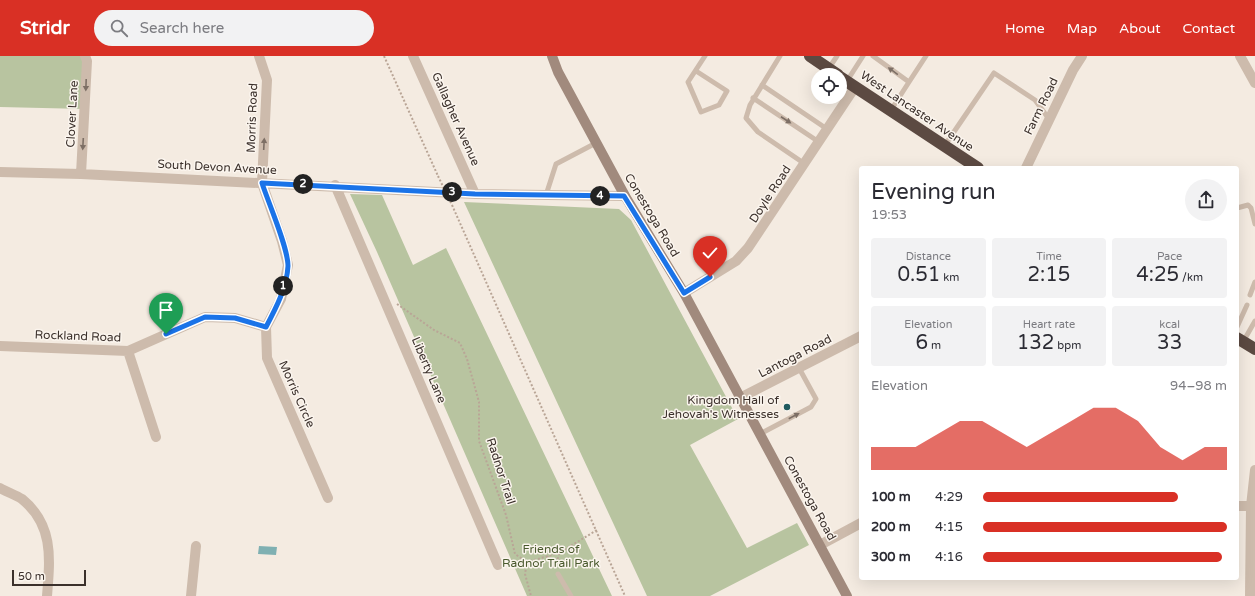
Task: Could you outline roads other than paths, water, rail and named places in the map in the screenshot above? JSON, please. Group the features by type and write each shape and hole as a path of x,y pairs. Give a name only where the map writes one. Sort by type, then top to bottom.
{"highway":[{"name":"West Lancaster Avenue","path":"810,56 827,68"},
{"name":"West Lancaster Avenue","path":"847,81 975,166"},
{"path":"1240,340 1255,350"}],"main road":[{"name":"Conestoga Road","path":"552,56 558,72 624,196 684,293 847,596"}],"street":[{"name":"Clover Lane","path":"81,174 87,61 85,56"},
{"name":"Morris Road","path":"259,56 267,80 262,183"},
{"name":"Gallagher Avenue","path":"413,56 475,194"},
{"name":"Farm Road","path":"1027,166 1073,70 1082,56"},
{"path":"1240,56 1255,83"},
{"name":"Doyle Road","path":"684,293 736,261 760,233 828,129 835,104"},
{"name":"South Devon Avenue","path":"0,172 335,185 475,194 624,196"},
{"path":"262,183 282,241 288,265 281,299 266,327"},
{"name":"Liberty Lane","path":"335,185 498,565"},
{"name":"Rockland Road","path":"0,346 128,351 205,317 235,318 266,327"},
{"name":"Morris Circle","path":"266,327 267,358 328,498"},
{"name":"Lantoga Road","path":"740,398 859,337"},
{"path":"128,351 156,437"},
{"path":"1250,596 1253,536 1252,506 1255,470"},
{"path":"0,488 21,498 39,515 47,539 50,558 47,596"},
{"path":"1239,506 1252,506"},
{"path":"820,545 859,524"},
{"path":"191,596 196,546"}],"lane":[{"path":"696,71 727,91 719,105 701,112 688,82 705,56"},
{"path":"780,56 753,98 746,118 758,132 805,164"},
{"path":"837,56 840,68"},
{"path":"847,73 863,56"},
{"path":"873,56 909,82"},
{"path":"891,110 926,56"},
{"path":"944,146 994,73 1035,100 1049,120"},
{"path":"762,85 828,129"},
{"path":"753,98 820,142"},
{"path":"546,195 556,164 596,143"},
{"path":"1239,207 1248,205 1251,208 1255,224"},
{"path":"1250,295 1255,282"},
{"path":"1239,323 1247,305"},
{"path":"1240,340 1255,321"},
{"path":"760,434 811,407 815,403 816,399 799,368"},
{"path":"557,572 571,596"}],"water":[{"path":"259,546 277,547 276,555 258,554"}],"place":[{"name":"Kingdom Hall of Jehovah's Witnesses","path":"787,407"}],"park label":[{"name":"Friends of Radnor Trail Park","path":"551,556"}]}
